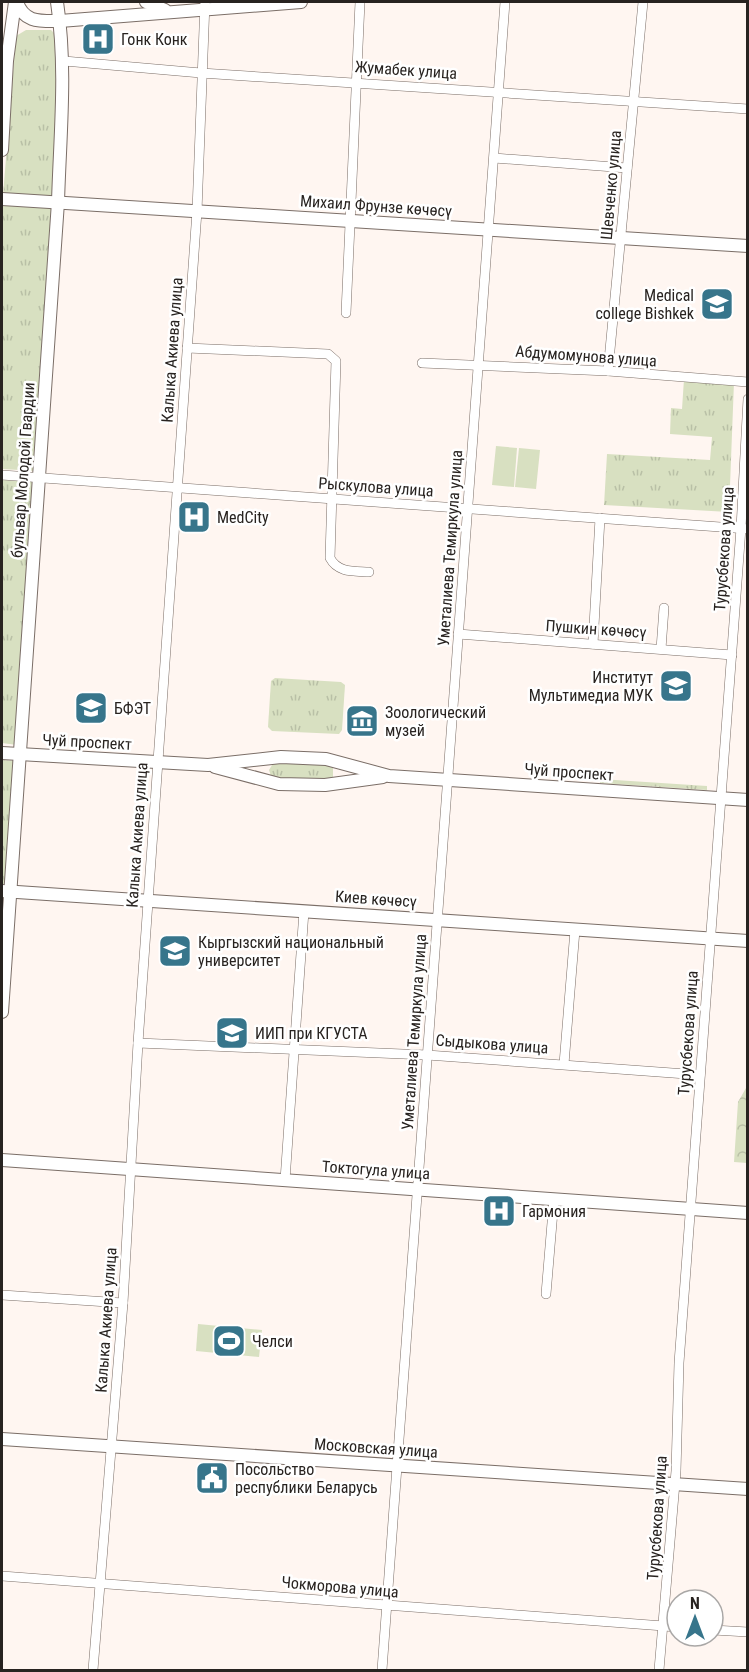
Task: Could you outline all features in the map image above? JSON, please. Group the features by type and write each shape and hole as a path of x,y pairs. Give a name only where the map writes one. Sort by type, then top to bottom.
{"main road":[{"path":"16,2 23,14 30,19 60,21 169,11 205,5 301,2"},
{"path":"2,150 4,60 16,2"},
{"name":"бульвар Молодой Гвардии","path":"2,1012 7,892 21,755 58,202 64,61 57,2"},
{"path":"146,2 169,11"},
{"name":"Михаил Фрунзе көчөсү","path":"2,199 747,246"},
{"name":"Чуй проспект","path":"2,753 208,765 281,757 326,759 389,776 747,800"},
{"name":"Чуй проспект","path":"208,765 279,784 325,785 389,776"},
{"name":"Киев көчөсү","path":"7,892 747,941"},
{"name":"Токтогула улица","path":"2,1160 747,1213"},
{"name":"Московская улица","path":"2,1439 747,1489"}],"street":[{"path":"346,313 360,2"},
{"name":"Уметалиева Темиркула улица","path":"382,1671 505,2"},
{"name":"Шевченко улица","path":"608,371 643,2"},
{"name":"Калыка Акиева улица","path":"93,1671 123,1303 157,762 197,211 205,5"},
{"name":"Жумабек улица","path":"64,61 201,73 747,109"},
{"path":"494,158 627,168"},
{"path":"187,348 328,354 336,361 330,558 334,565 343,570 369,572"},
{"name":"Абдумомунова улица","path":"423,363 608,371 747,382"},
{"name":"Турусбекова улица","path":"659,1671 675,1485 680,1363 710,939 744,529 747,399"},
{"name":"Рыскулова улица","path":"2,475 744,529"},
{"path":"594,644 600,518"},
{"path":"661,649 664,608"},
{"name":"Пушкин көчөсү","path":"458,634 732,655"},
{"path":"285,1180 304,911"},
{"path":"564,1064 574,930"},
{"name":"Сыдыкова улица","path":"138,1043 428,1055 700,1075"},
{"path":"546,1294 554,1199"},
{"path":"2,1295 123,1303"},
{"name":"Чокморова улица","path":"2,1576 663,1627"},
{"path":"725,1631 747,1632"}],"green space":[{"path":"26,30 51,30 55,34 63,96 56,198 3,195 16,36"},
{"path":"2,203 55,206 37,471 2,469"},
{"path":"684,379 734,382 729,512 604,505 607,454 710,460 712,437 670,434 671,408 682,409"},
{"path":"496,446 517,448 514,487 492,485"},
{"path":"519,448 540,450 536,489 515,487"},
{"path":"2,480 36,482 17,745 2,743"},
{"path":"275,678 341,682 345,685 342,730 339,734 272,731 268,727 271,681"},
{"path":"2,760 16,761 7,885 2,884"},
{"path":"274,762 325,763 333,767 333,779 276,781 269,770"},
{"path":"600,779 707,786 707,790 600,783"},
{"path":"747,1065 748,1163 734,1162 738,1102 746,1088"},
{"name":"Челси","path":"198,1324 262,1330 259,1357 196,1351"}],"place":[{"name":"Гонк Конк","path":"98,39"},
{"name":"Medical college Bishkek","path":"717,304"},
{"name":"MedCity","path":"194,517"},
{"name":"Институт Мультимедиа МУК","path":"676,686"},
{"name":"БФЭТ","path":"91,708"},
{"name":"Зоологический музей","path":"362,721"},
{"name":"Кыргызский национальный университет","path":"175,951"},
{"name":"ИИП при КГУСТА","path":"232,1033"},
{"name":"Гармония","path":"499,1211"},
{"name":"Челси","path":"229,1341"},
{"name":"Посольство республики Беларусь","path":"212,1478"}]}
